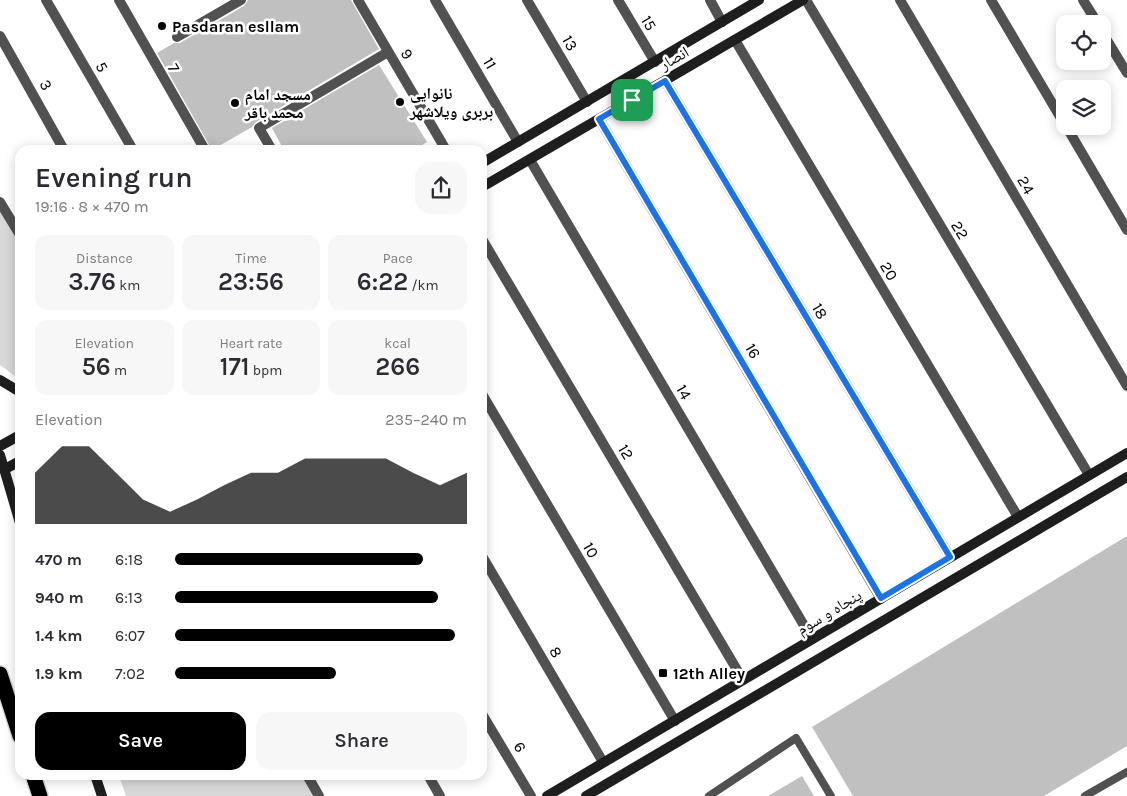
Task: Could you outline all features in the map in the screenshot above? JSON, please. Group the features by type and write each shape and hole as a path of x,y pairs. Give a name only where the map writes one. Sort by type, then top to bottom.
{"highway":[{"path":"0,674 15,720"},
{"path":"35,780 40,796"}],"street":[{"name":"5","path":"46,0 131,145"},
{"name":"7","path":"119,0 202,145"},
{"path":"177,38 241,0"},
{"name":"9","path":"358,0 443,145"},
{"name":"11","path":"435,0 518,142"},
{"name":"13","path":"528,0 587,102"},
{"name":"15","path":"618,0 655,62"},
{"path":"710,0 722,22"},
{"name":"انصار","path":"487,160 759,0"},
{"name":"انصار","path":"487,185 805,0"},
{"name":"22","path":"805,0 1089,476"},
{"name":"24","path":"900,0 1127,386"},
{"path":"991,0 1056,111"},
{"path":"1084,0 1093,15"},
{"name":"3","path":"0,36 61,145"},
{"name":"20","path":"735,40 1018,517"},
{"path":"1111,47 1127,73"},
{"path":"269,145 260,128 388,52"},
{"name":"18","path":"665,81 950,557"},
{"name":"16","path":"599,119 881,598"},
{"path":"1070,135 1127,230"},
{"name":"14","path":"530,160 812,640"},
{"path":"0,202 15,227"},
{"name":"12","path":"487,247 743,680"},
{"path":"0,380 15,389"},
{"name":"10","path":"487,402 674,720"},
{"path":"0,446 15,438"},
{"name":"پنجاه و سوم","path":"547,796 1127,453"},
{"path":"0,455 15,505"},
{"path":"5,469 15,464"},
{"path":"586,796 1127,477"},
{"name":"8","path":"487,565 603,762"},
{"name":"6","path":"487,722 531,796"},
{"path":"97,780 102,796"},
{"path":"310,780 319,796"},
{"path":"431,780 440,796"}],"lane":[{"path":"709,796 796,738 831,796"},
{"path":"1085,796 1127,772"}],"shaded area":[{"path":"0,207 15,232 15,376 0,365"},
{"path":"121,780 314,780 321,796 126,796"}],"building":[{"name":"مسجد امام محمد باقر","path":"248,0 351,0 379,49 221,145 209,145 157,53 174,43 180,43 244,6"},
{"path":"379,65 427,142 422,145 281,145 272,128"},
{"path":"1127,536 1127,746 1044,796 853,796 812,727"},
{"path":"802,776 814,796 768,796"}],"place":[{"name":"Pasdaran esllam","path":"162,26"},
{"name":"نانوایی بربری ویلاشهر","path":"400,102"},
{"name":"مسجد امام محمد باقر","path":"235,103"},
{"name":"12th Alley","path":"663,673"}],"route":[{"path":"665,81 950,557 881,598 599,119 632,100 665,81"}]}
